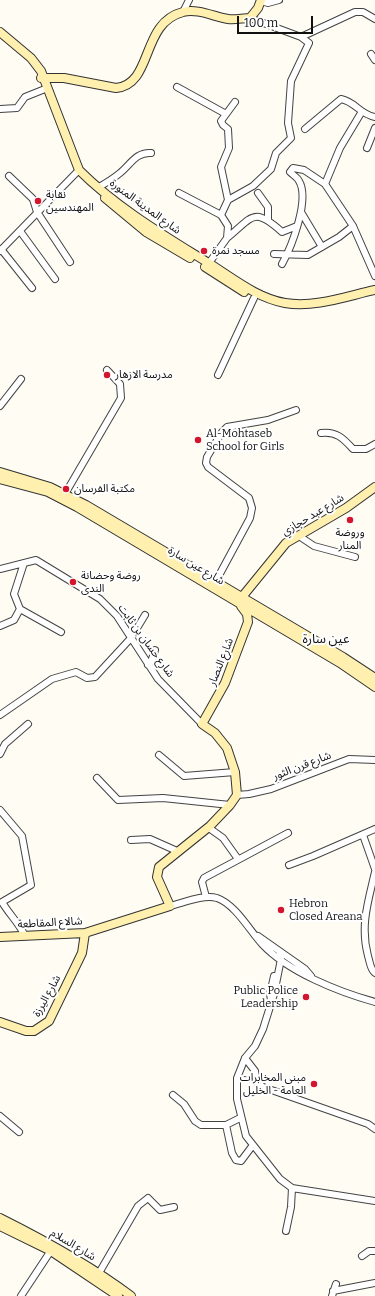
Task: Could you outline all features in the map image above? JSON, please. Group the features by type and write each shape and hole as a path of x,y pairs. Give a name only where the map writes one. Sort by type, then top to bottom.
{"street":[{"path":"183,12 189,0"},
{"path":"250,18 258,8 261,0 268,3 279,0"},
{"path":"42,78 64,78 116,88 123,87 134,79 143,64 158,29 165,21 183,12 191,11 230,20 250,18 302,37 309,43 291,81 288,123 291,138 276,154 271,169 253,186 228,200 221,215"},
{"path":"302,37 355,12 362,12 375,19"},
{"name":"شارع المدينة المنورة","path":"0,32 31,58 41,71 45,90 76,173 146,232 254,298 277,307 306,309 375,295"},
{"name":"شارع المدينة المنورة","path":"0,38 29,63 42,78 79,170 147,224 254,293 266,298 287,304 311,304 375,290"},
{"path":"177,87 226,114"},
{"path":"0,109 17,108 25,98 45,90"},
{"path":"305,129 341,99 350,101 361,113 375,117"},
{"path":"228,200 221,167 229,148 228,129 221,121 235,102"},
{"path":"325,184 340,148 361,113"},
{"path":"367,148 375,128"},
{"path":"99,187 121,172 136,156 146,152 151,153"},
{"path":"282,264 288,254 297,226 303,192 299,180 290,172 293,168 304,170 325,184 353,226 375,276"},
{"path":"32,288 1,250 76,173"},
{"path":"8,176 33,199 37,212 70,262"},
{"path":"179,193 221,215 228,226 227,238"},
{"path":"258,193 268,207 268,219"},
{"path":"300,212 322,247"},
{"path":"209,263 227,238 253,217 260,215 268,219 282,232 297,226"},
{"path":"274,254 305,255 322,247 353,226"},
{"path":"20,231 55,278"},
{"path":"218,375 254,298"},
{"path":"65,494 121,398 119,381 107,370"},
{"path":"0,406 21,379"},
{"path":"216,581 250,518 252,508 249,498 209,468 206,465 206,459 222,431 227,427 268,420 296,410"},
{"path":"321,433 331,432 345,440 353,449 366,449 375,444"},
{"name":"شارع عين سارة","path":"0,472 35,482 65,494 216,581 343,657 375,678"},
{"name":"شارع عين سارة","path":"0,479 48,492 70,503 241,606 340,663 375,687"},
{"name":"شارع عبد حجازي","path":"242,597 286,543 346,508 375,487"},
{"path":"299,536 314,546 355,557"},
{"name":"شارع حسان بن ثابت","path":"0,569 36,560 100,599 117,616 158,679 202,724 215,734 227,748 235,772 236,795"},
{"path":"24,564 14,594 20,609 61,632"},
{"path":"241,606 242,597"},
{"name":"شارع النصار","path":"202,724 224,687 248,622 247,614 241,606"},
{"path":"0,626 14,620 20,609"},
{"path":"0,715 52,679 76,672 87,678 95,677 131,638 146,615"},
{"path":"148,664 151,662 155,650"},
{"path":"0,754 5,744 28,724"},
{"path":"160,755 184,776 235,772"},
{"name":"شارع قرن الثور","path":"236,795 249,794 271,789 349,759 375,760"},
{"path":"96,778 118,800 163,798 230,805"},
{"path":"236,795 230,805 209,828 162,864 158,872 161,887 170,906 206,897 212,897 224,901 255,934 280,956 305,969 312,977 335,989 375,1002"},
{"path":"0,810 22,836 31,885 2,902 8,912 20,925 26,936"},
{"path":"209,828 223,838 238,859"},
{"path":"289,864 375,829"},
{"path":"206,897 202,887 204,878 288,833"},
{"path":"363,835 375,869"},
{"path":"131,840 150,839 177,851"},
{"path":"375,872 364,916 365,945 372,970 375,973"},
{"name":"شالاع المقاطعة","path":"0,936 85,933 170,906"},
{"name":"شارع اليرزة","path":"0,1022 26,1031 34,1031 49,1021 82,953 85,933"},
{"path":"280,956 274,994 262,1029 255,1046 245,1058 237,1078 237,1099 240,1118 246,1136 280,1179 292,1188 375,1201"},
{"path":"245,1058 255,1071 257,1082 263,1087 368,1124 375,1129"},
{"path":"173,1095 184,1104 195,1121 201,1125 226,1125 240,1118"},
{"path":"0,1116 19,1132"},
{"path":"368,1124 375,1121"},
{"path":"226,1125 232,1153 236,1160 241,1162 253,1145"},
{"path":"286,1232 291,1207 292,1188"},
{"path":"99,1273 138,1206 143,1201 148,1198 150,1199 160,1210 174,1207"},
{"name":"شارع السلام","path":"0,1218 99,1273 131,1296"},
{"name":"شارع السلام","path":"0,1226 52,1248 118,1296"},
{"path":"21,1296 52,1248"},
{"path":"362,1256 368,1251 375,1251"},
{"path":"332,1293 375,1283"},
{"path":"332,1293 336,1284"}],"place":[{"name":"نقابة المهندسين","path":"38,201"},
{"name":"مسجد نمرة","path":"204,251"},
{"name":"مدرسة الازهار","path":"107,375"},
{"name":"Al-Mohtaseb School for Girls","path":"198,440"},
{"name":"مكتبة الفرسان","path":"66,489"},
{"name":"وروضة المنار","path":"350,520"},
{"name":"روضة وحضانة الندى","path":"73,582"},
{"name":"Hebron Closed Areana","path":"281,910"},
{"name":"Public Police Leadership","path":"306,997"},
{"name":"مبنى المخابرات العامة - الخليل","path":"314,1084"}],"district":[{"name":"عين سارة","path":"326,639"}]}
